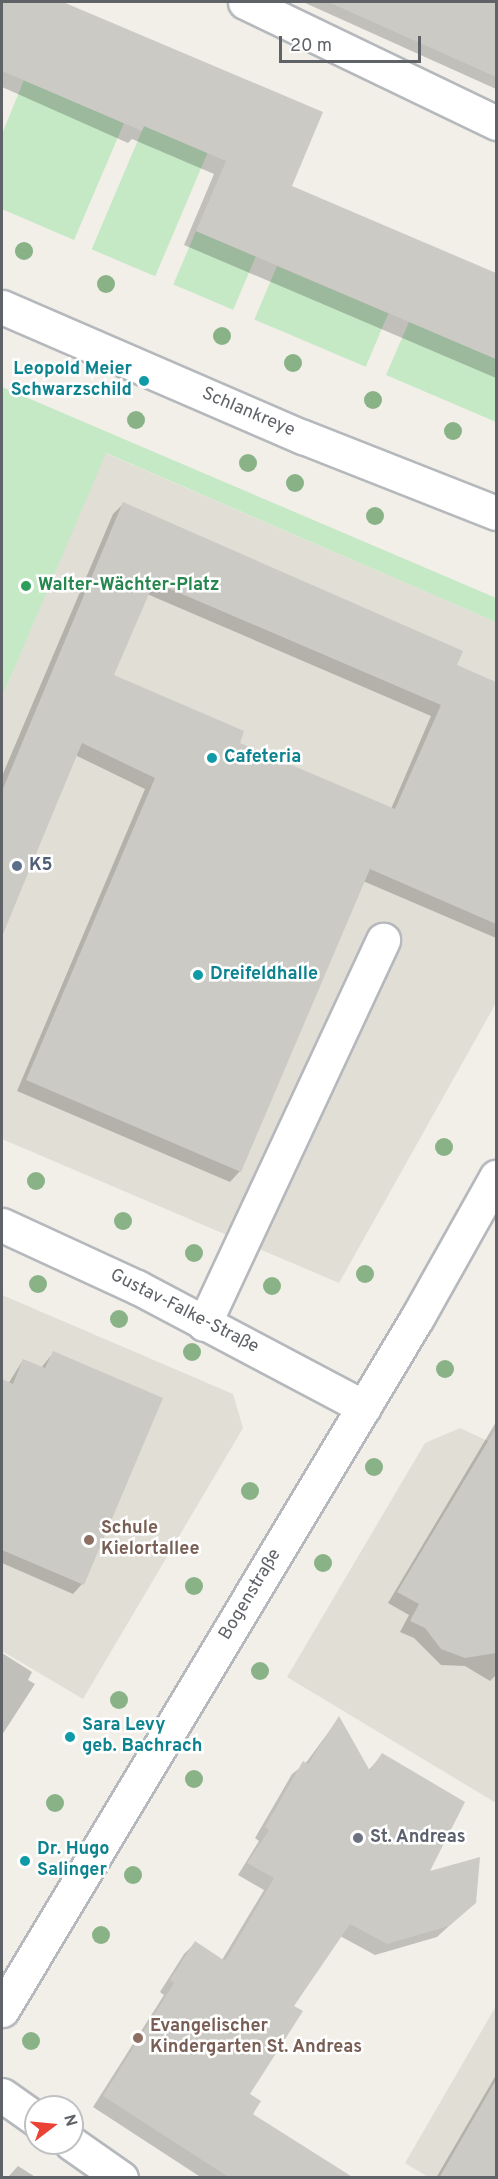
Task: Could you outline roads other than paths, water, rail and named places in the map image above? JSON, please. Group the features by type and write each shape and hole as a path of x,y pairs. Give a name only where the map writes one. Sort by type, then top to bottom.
{"street":[{"path":"245,2 496,123"},
{"name":"Schlankreye","path":"2,307 303,437 496,513"},
{"path":"204,1324 383,940"},
{"name":"Bogenstraße","path":"2,2010 364,1407 496,1177"},
{"name":"Gustav-Falke-Straße","path":"2,1225 137,1287 204,1324 291,1365 364,1407"},
{"path":"2,2095 24,2111"},
{"path":"84,2152 121,2178"}],"place":[{"name":"Leopold Meier Schwarzschild","path":"144,381"},
{"name":"Walter-Wächter-Platz","path":"26,586"},
{"name":"Cafeteria","path":"212,758"},
{"name":"K5","path":"17,866"},
{"name":"Dreifeldhalle","path":"198,975"},
{"name":"Schule Kielortallee","path":"89,1540"},
{"name":"Sara Levy geb. Bachrach","path":"70,1737"},
{"name":"St. Andreas","path":"358,1838"},
{"name":"Dr. Hugo Salinger","path":"25,1861"},
{"name":"Evangelischer Kindergarten St. Andreas","path":"138,2038"}]}
